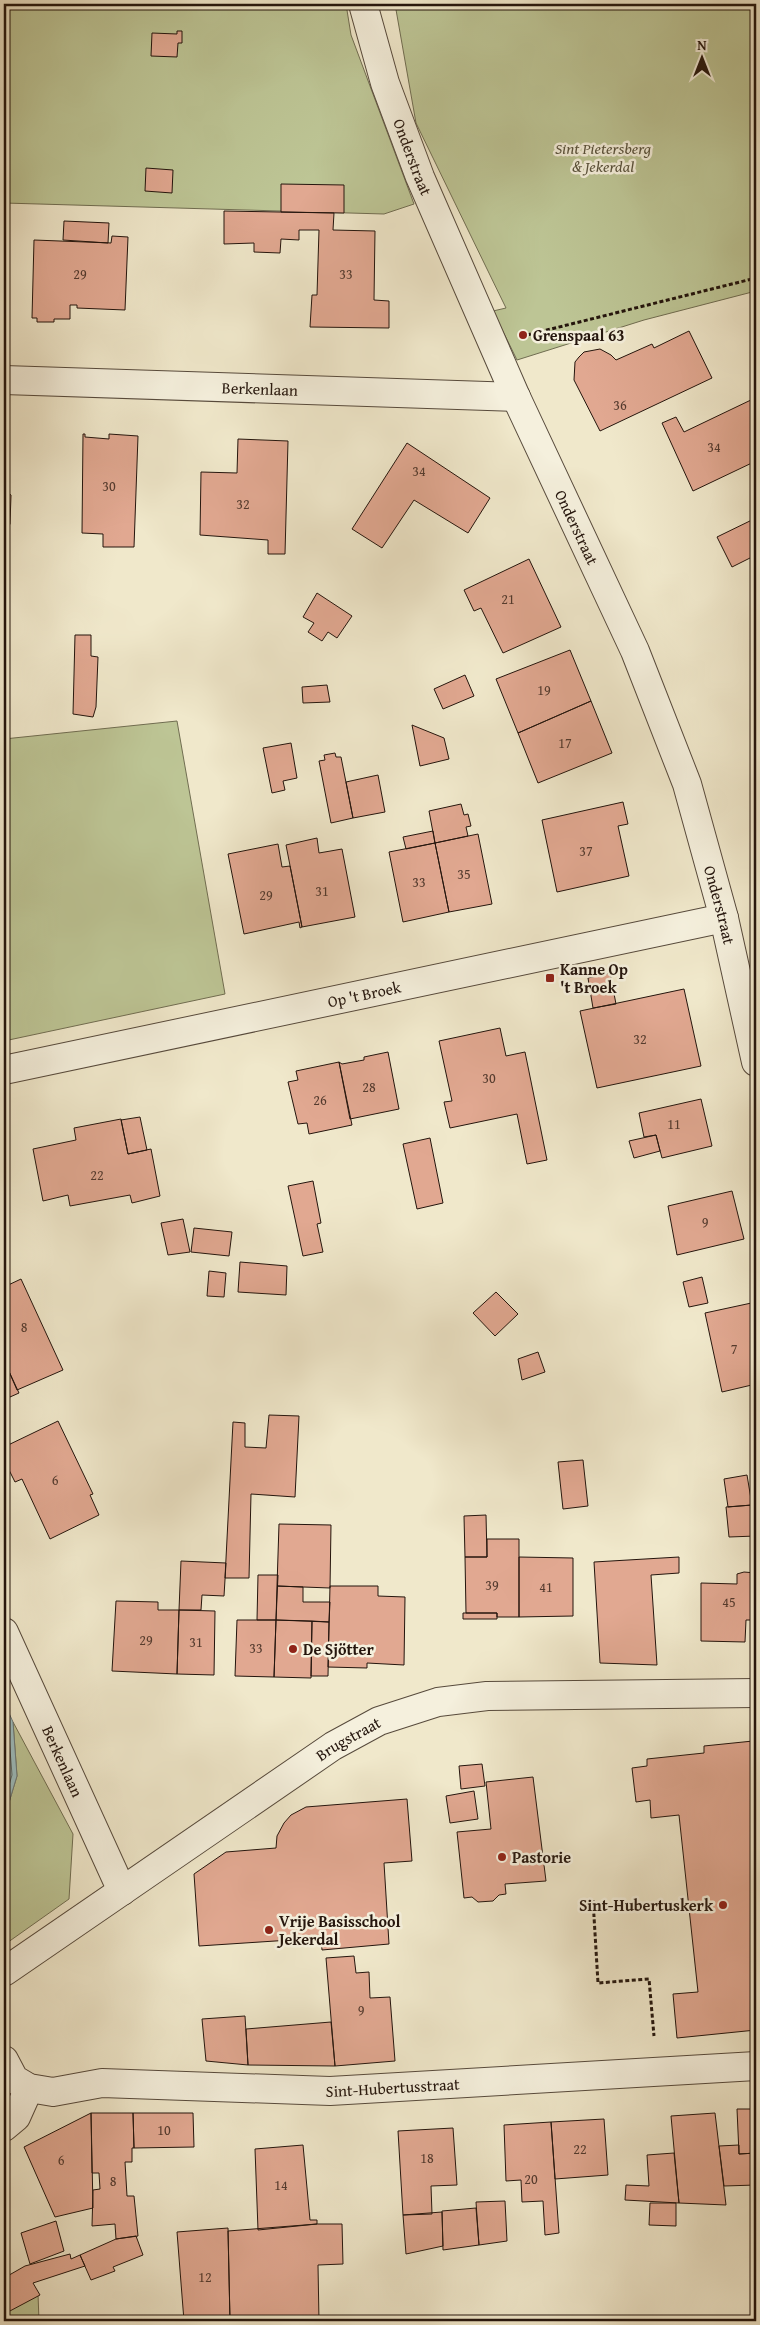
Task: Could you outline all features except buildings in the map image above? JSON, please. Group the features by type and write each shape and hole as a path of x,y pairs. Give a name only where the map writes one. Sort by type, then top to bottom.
{"street":[{"name":"Onderstraat","path":"362,4 385,83 420,177 516,397 635,650 687,784 724,918 756,1062"},
{"name":"Berkenlaan","path":"4,380 516,397"},
{"name":"Op 't Broek","path":"4,1070 724,918"},
{"name":"Berkenlaan","path":"4,1632 122,1891"},
{"name":"Brugstraat","path":"4,1972 333,1746 379,1721 438,1702 487,1696 756,1693"},
{"path":"4,2060 14,2080 29,2088 16,2117 4,2126"},
{"name":"Sint-Hubertusstraat","path":"29,2088 53,2092 102,2083 330,2091 756,2066"}],"path":[{"path":"492,344 756,278"},
{"path":"593,1900 598,1983 649,1979 658,2072"}],"green space":[{"path":"4,4 346,4 351,35 414,204 384,214 4,203"},
{"name":"Sint Pietersberg & Jekerdal","path":"395,4 756,4 756,291 644,320 517,360 493,311 506,308 416,123"},
{"path":"177,721 225,994 4,1041 4,739"},
{"path":"13,1722 73,1834 69,1899 4,1945 4,1819 17,1776"},
{"path":"38,2294 39,2321 4,2321 4,2296"}],"water":[{"path":"4,1702 13,1722 17,1776 4,1819"}],"place":[{"name":"Grenspaal 63","path":"523,335"},
{"name":"Kanne Op 't Broek","path":"550,978"},
{"name":"De Sjötter","path":"293,1649"},
{"name":"Pastorie","path":"502,1857"},
{"name":"Sint-Hubertuskerk","path":"723,1905"},
{"name":"Vrije Basisschool Jekerdal","path":"269,1930"}]}
